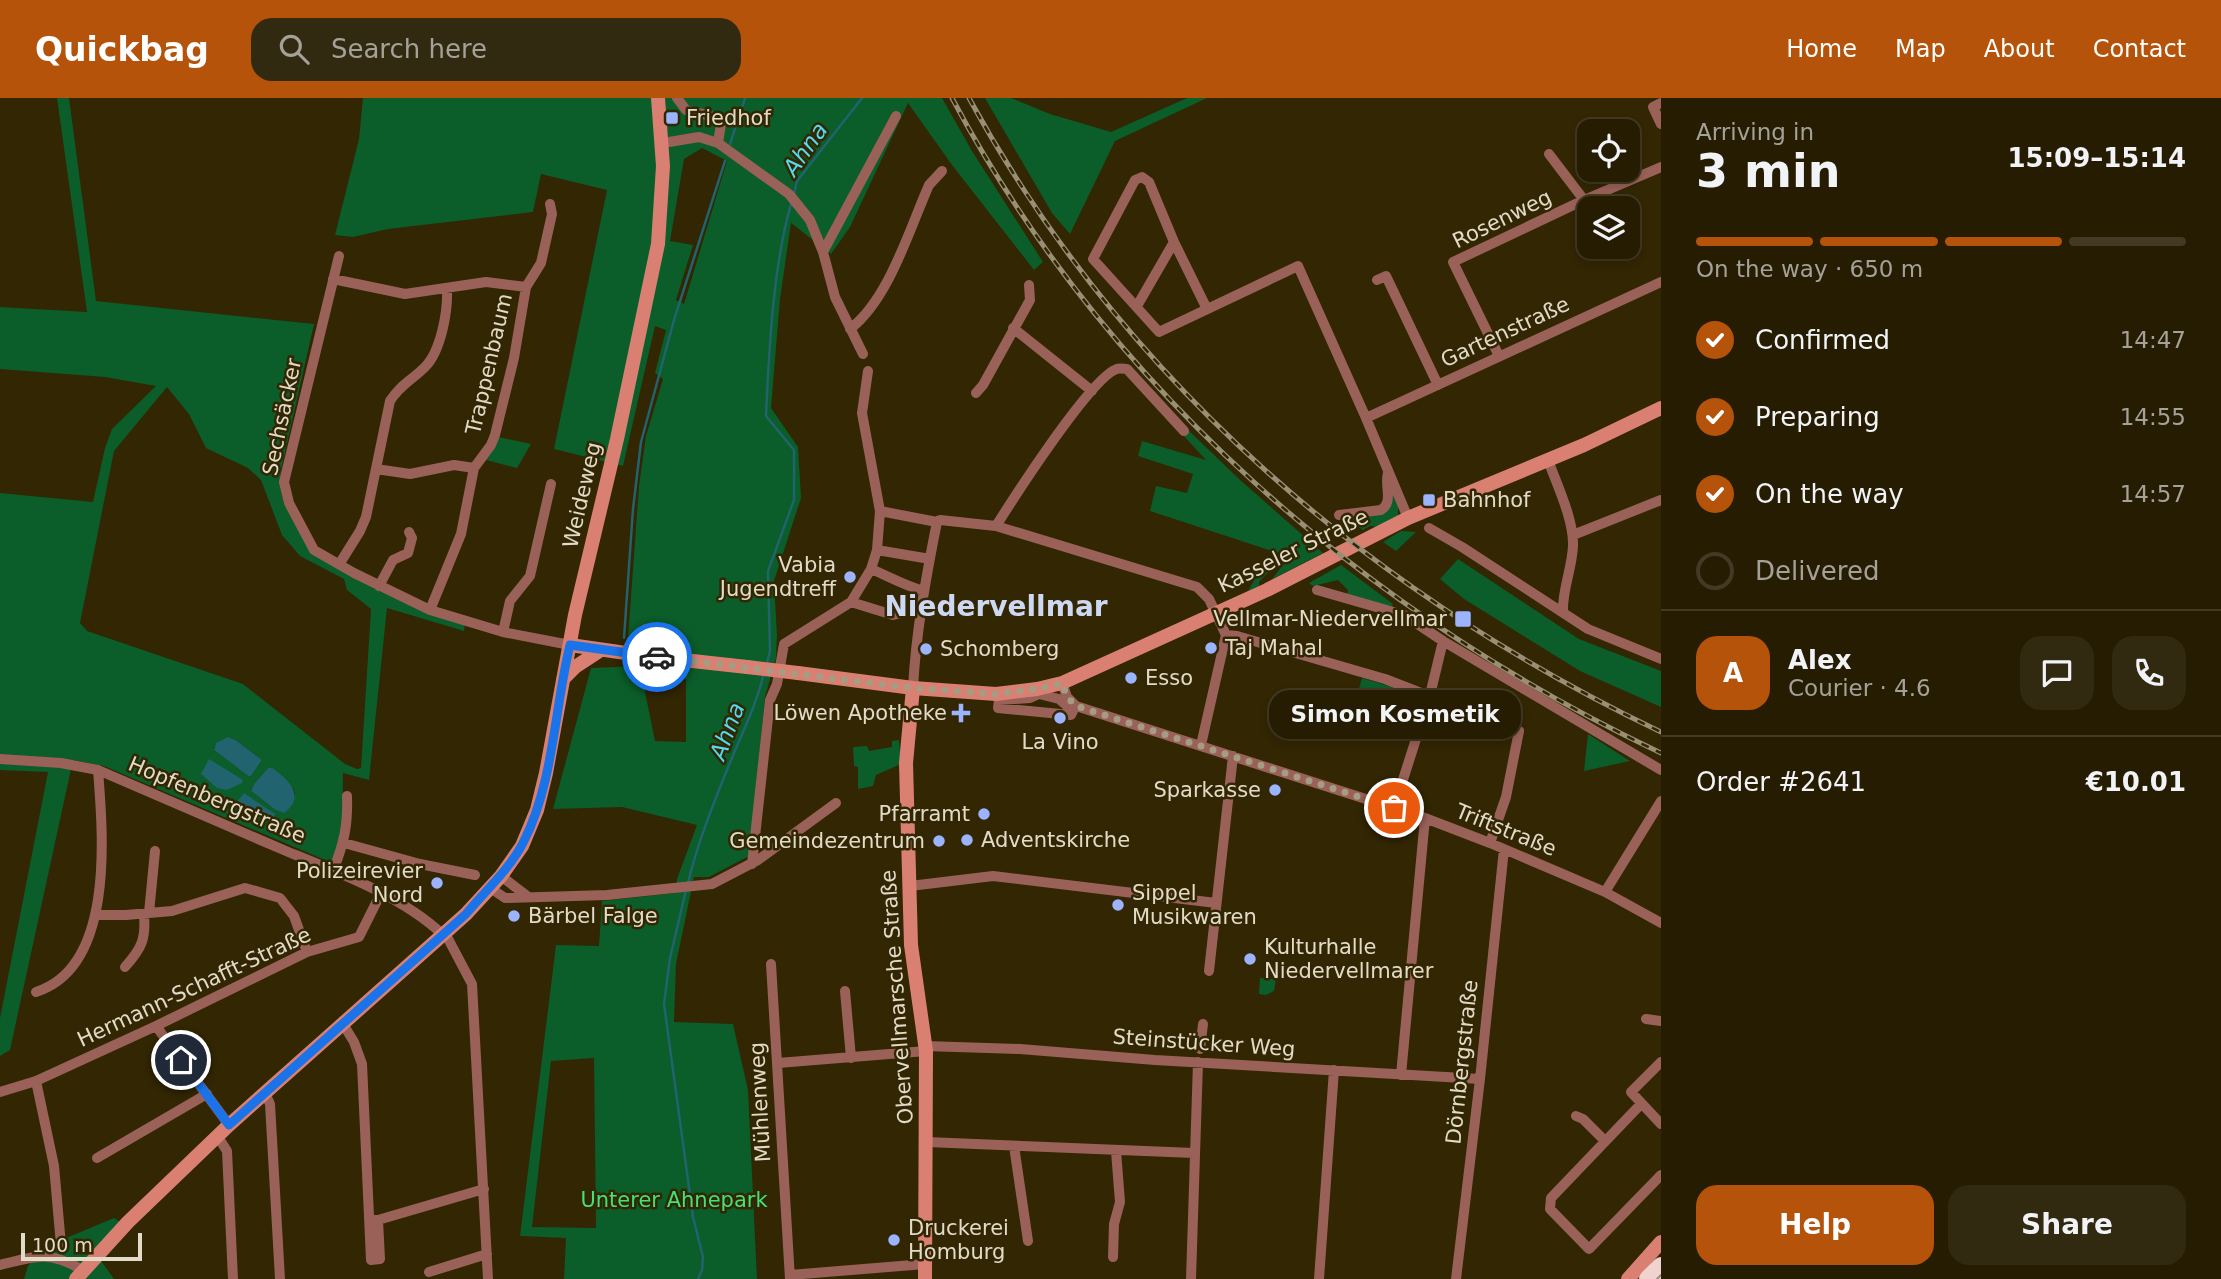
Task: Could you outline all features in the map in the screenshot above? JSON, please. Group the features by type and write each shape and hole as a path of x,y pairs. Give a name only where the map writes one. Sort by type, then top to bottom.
{"highway":[{"path":"1648,1279 1661,1266"}],"main road":[{"name":"Weideweg","path":"79,1275 128,1222 229,1125 466,914 501,876 522,846 537,810 546,773 570,645 658,244 663,143 658,98"},
{"name":"Kasseler Straße","path":"570,645 913,688 996,694 1037,689 1062,683 1327,561 1408,518 1548,460 1661,408"},
{"path":"563,679 601,650"},
{"name":"Obervellmarsche Straße","path":"913,688 906,763 913,973 925,1049 925,1272"},
{"path":"1628,1279 1661,1242"}],"street":[{"path":"677,98 686,110 717,119 721,124 718,143"},
{"path":"1657,105 1661,124"},
{"path":"822,252 896,116"},
{"path":"663,143 699,137 718,143 792,198 810,220 835,297 863,354"},
{"path":"1549,154 1581,196"},
{"name":"Rosenweg","path":"1593,196 1661,167"},
{"path":"850,329 866,317 880,296 929,185 942,172"},
{"path":"1207,309 1174,242 1149,182 1142,177 1135,180 1093,259 1159,332 1298,266 1408,518"},
{"name":"Rosenweg","path":"1499,356 1452,262 1577,203"},
{"name":"Trappenbaum","path":"430,610 461,534 474,468 495,435 516,345 526,287 541,263 552,214 550,204"},
{"path":"1138,306 1174,242"},
{"name":"Sechsäcker","path":"338,256 284,482 289,503 314,550 379,586 430,610 503,632 570,645"},
{"path":"1377,280 1386,276 1438,385"},
{"path":"332,279 405,294 486,282 526,287"},
{"name":"Gartenstraße","path":"1366,418 1661,282"},
{"path":"976,393 1030,300 1029,285"},
{"path":"340,564 366,517 390,401 398,388 424,368 436,352 447,289"},
{"path":"1013,328 1093,391"},
{"path":"996,526 1039,457 1111,372 1127,369 1184,431"},
{"path":"752,864 770,700 777,684 784,644 851,602 871,569 877,550 880,510 862,414 868,371"},
{"path":"1548,460 1573,535 1571,567 1562,602 1563,612"},
{"path":"376,469 410,474 454,466 474,468"},
{"name":"Kasseler Straße","path":"1339,514 1385,507 1388,502 1388,472"},
{"path":"503,632 510,601 530,576 551,484"},
{"path":"1573,535 1661,500"},
{"path":"880,510 937,521 996,526 1197,587 1209,599 1226,635 1201,746"},
{"name":"Obervellmarsche Straße","path":"913,688 915,651 937,521"},
{"path":"1429,528 1588,629 1661,659"},
{"path":"379,586 393,560 408,553 412,538 408,532"},
{"path":"877,550 930,559"},
{"path":"871,569 905,586 924,590"},
{"path":"1317,590 1404,615 1443,641 1661,769"},
{"path":"851,602 893,615 901,613"},
{"path":"1226,635 1345,667 1430,695 1519,731 1506,797 1490,843"},
{"path":"1394,808 1430,695 1443,641"},
{"name":"Triftstraße","path":"1062,683 1067,697 1076,706 1425,818 1605,892 1661,923"},
{"path":"1039,694 1059,699 1073,711 1071,715 998,708 998,704 999,701 1030,698 1039,694"},
{"path":"1209,971 1233,757"},
{"name":"Hopfenbergstraße","path":"0,759 61,763 98,770 381,893 444,933"},
{"path":"36,992 51,988 71,970 79,957 95,915 103,843 98,770"},
{"path":"333,871 344,843 347,796"},
{"path":"1605,892 1661,801"},
{"path":"489,887 505,898 607,895 713,884 752,864 836,803"},
{"path":"1401,1075 1425,818"},
{"path":"344,843 420,864 475,875"},
{"name":"Dörnbergstraße","path":"1456,1279 1504,849"},
{"path":"125,967 138,952 144,938 155,851"},
{"path":"501,876 527,896"},
{"path":"910,886 993,877 1216,903"},
{"path":"95,915 172,911 245,888 280,898 294,916 307,952"},
{"name":"Hermann-Schafft-Straße","path":"0,1092 36,1081 307,952 359,937 381,893"},
{"path":"444,933 472,984 488,1279"},
{"name":"Mühlenweg","path":"771,964 790,1277"},
{"path":"845,991 851,1058"},
{"path":"1646,1019 1661,1021"},
{"path":"342,1024 354,1042 362,1064 374,1220 484,1189"},
{"path":"1200,1049 1203,1024"},
{"path":"156,1026 229,1125"},
{"name":"Steinstücker Weg","path":"778,1063 925,1049 1020,1049 1480,1079"},
{"path":"1191,1279 1198,1062"},
{"path":"1661,1062 1631,1092 1661,1124"},
{"path":"1319,1279 1334,1070"},
{"path":"36,1081 54,1166 61,1245"},
{"path":"265,1093 270,1104 280,1279"},
{"path":"97,1158 207,1094"},
{"path":"1641,1104 1551,1198 1550,1209 1589,1249 1661,1174"},
{"path":"1576,1116 1583,1119 1605,1141"},
{"path":"218,1137 227,1151 233,1279"},
{"path":"927,1142 1195,1153"},
{"path":"1014,1146 1028,1241"},
{"path":"1113,1257 1114,1224 1120,1202 1116,1151"},
{"path":"429,1272 486,1254"},
{"path":"0,1265 48,1255 65,1259 79,1275"},
{"name":"Obervellmarsche Straße","path":"790,1277 925,1272"}],"green space":[{"path":"57,98 69,98 96,301 314,324 281,470 280,485 284,504 310,550 465,623 464,631 387,608 369,780 343,773 342,834 332,863 104,766 73,760 10,1050 0,1056 0,1018 48,772 0,770 0,493 93,502 112,429 156,386 105,377 0,369 0,307 87,312","holes":["167,387 189,414 206,448 248,468 261,480 282,535 300,556 344,579 347,590 371,609 361,768 345,764 243,684 87,631 80,623 114,451","237,741 262,760 251,776 248,776 214,750 216,743","268,768 293,788 295,793 290,807 274,809 251,791"]},
{"name":"Unterer Ahnepark","path":"363,98 942,98 972,151 1043,262 1034,270 952,165 908,103 850,227 831,254 791,223 780,299 771,408 798,447 801,498 774,581 776,658 765,697 749,856 709,877 694,877 676,964 674,1022 733,1024 748,1090 757,1279 564,1279 566,1238 520,1236 556,945 599,946 602,901 676,893 677,879 697,825 622,807 553,809 591,668 640,666 642,640 628,638 639,486 646,436 663,379 655,373 666,330 655,326 623,466 554,449 607,190 541,174 533,212 388,229 353,237 335,235 359,139","holes":["702,148 727,161 684,304 676,300 693,245 670,241 684,159","642,677 686,679 686,742 655,741","594,1058 596,1228 532,1227 551,1061"]},
{"path":"985,98 1011,98 1050,114 1111,132 1187,98 1207,98 1115,141 1070,234 1052,213"},
{"path":"1186,428 1323,553 1272,579 1286,561 1284,555 1150,511 1156,486 1187,493 1193,474 1138,456 1142,441 1206,460 1181,433"},
{"path":"498,437 531,444 517,468 486,460 496,446"},
{"path":"1388,480 1398,503 1398,516 1380,527 1370,526 1363,530 1347,519 1356,515 1381,512"},
{"path":"1401,531 1416,532 1396,551 1383,542"},
{"path":"1458,559 1579,639 1661,671 1661,707 1580,671 1464,599 1440,579"},
{"path":"1263,565 1275,565 1259,582 1259,586 1248,591"},
{"path":"1341,565 1393,604 1390,609 1347,595 1348,590 1338,580 1313,586 1309,583"},
{"path":"1362,678 1405,691 1394,729 1351,718"},
{"path":"1588,734 1630,761 1584,771"},
{"path":"899,740 901,764 876,775 873,786 858,789 858,767 854,766 853,747 867,746 869,751 892,747 892,741"},
{"path":"1260,978 1276,979 1274,991 1266,995 1259,994"},
{"path":"114,1218 128,1226 99,1258 114,1279 24,1279 28,1266 42,1248"}],"water":[{"path":"228,737 262,760 251,776 214,750 216,743"},
{"path":"209,759 243,780 242,783 227,790 217,788 201,774"},
{"path":"268,768 278,772 293,788 294,800 284,813 274,809 251,791"},
{"path":"244,793 275,814 273,822 263,820 235,804"}],"waterway":[{"path":"730,144 745,98"},
{"name":"Ahna","path":"794,194 797,181 862,98"},
{"path":"624,638 633,509 641,442 674,320 725,161"},
{"name":"Ahna","path":"767,663 770,651 768,571 794,500 794,450 766,416 776,281 791,204"},
{"name":"Ahna","path":"688,883 705,826 752,710 764,673"},
{"name":"Ahna","path":"686,890 670,958 664,1004 693,1217 703,1257 698,1279"}],"tram line":[{"path":"1657,1279 1661,1275"}],"railway":[{"path":"952,98 1015,204 1087,303 1166,396 1254,482 1347,561 1447,632 1552,696 1661,753"},
{"path":"969,98 1031,201 1102,297 1180,387 1264,469 1355,545 1452,614 1554,676 1661,732"}],"way so far":[{"path":"657,657 913,688 996,694 1062,683 1067,697 1076,706 1394,808"}],"place":[{"name":"Friedhof","path":"672,118"},
{"name":"Bahnhof","path":"1429,500"},
{"name":"Vabia Jugendtreff","path":"850,577"},
{"name":"Vellmar-Niedervellmar","path":"1463,619"},
{"name":"Taj Mahal","path":"1211,648"},
{"name":"Schomberg","path":"926,649"},
{"name":"Esso","path":"1131,678"},
{"name":"Löwen Apotheke","path":"961,713"},
{"name":"La Vino","path":"1060,718"},
{"name":"Sparkasse","path":"1275,790"},
{"name":"Simon Kosmetik","path":"1394,808"},
{"name":"Pfarramt","path":"984,814"},
{"name":"Adventskirche","path":"967,840"},
{"name":"Gemeindezentrum","path":"939,841"},
{"name":"Polizeirevier Nord","path":"437,883"},
{"name":"Sippel Musikwaren","path":"1118,905"},
{"name":"Bärbel Falge","path":"514,916"},
{"name":"Kulturhalle Niedervellmarer","path":"1250,959"},
{"name":"Druckerei Homburg","path":"894,1240"}],"district":[{"name":"Niedervellmar","path":"996,606"}],"route":[{"path":"181,1060 229,1125 466,914 501,876 522,846 537,810 570,645 657,657"}]}
